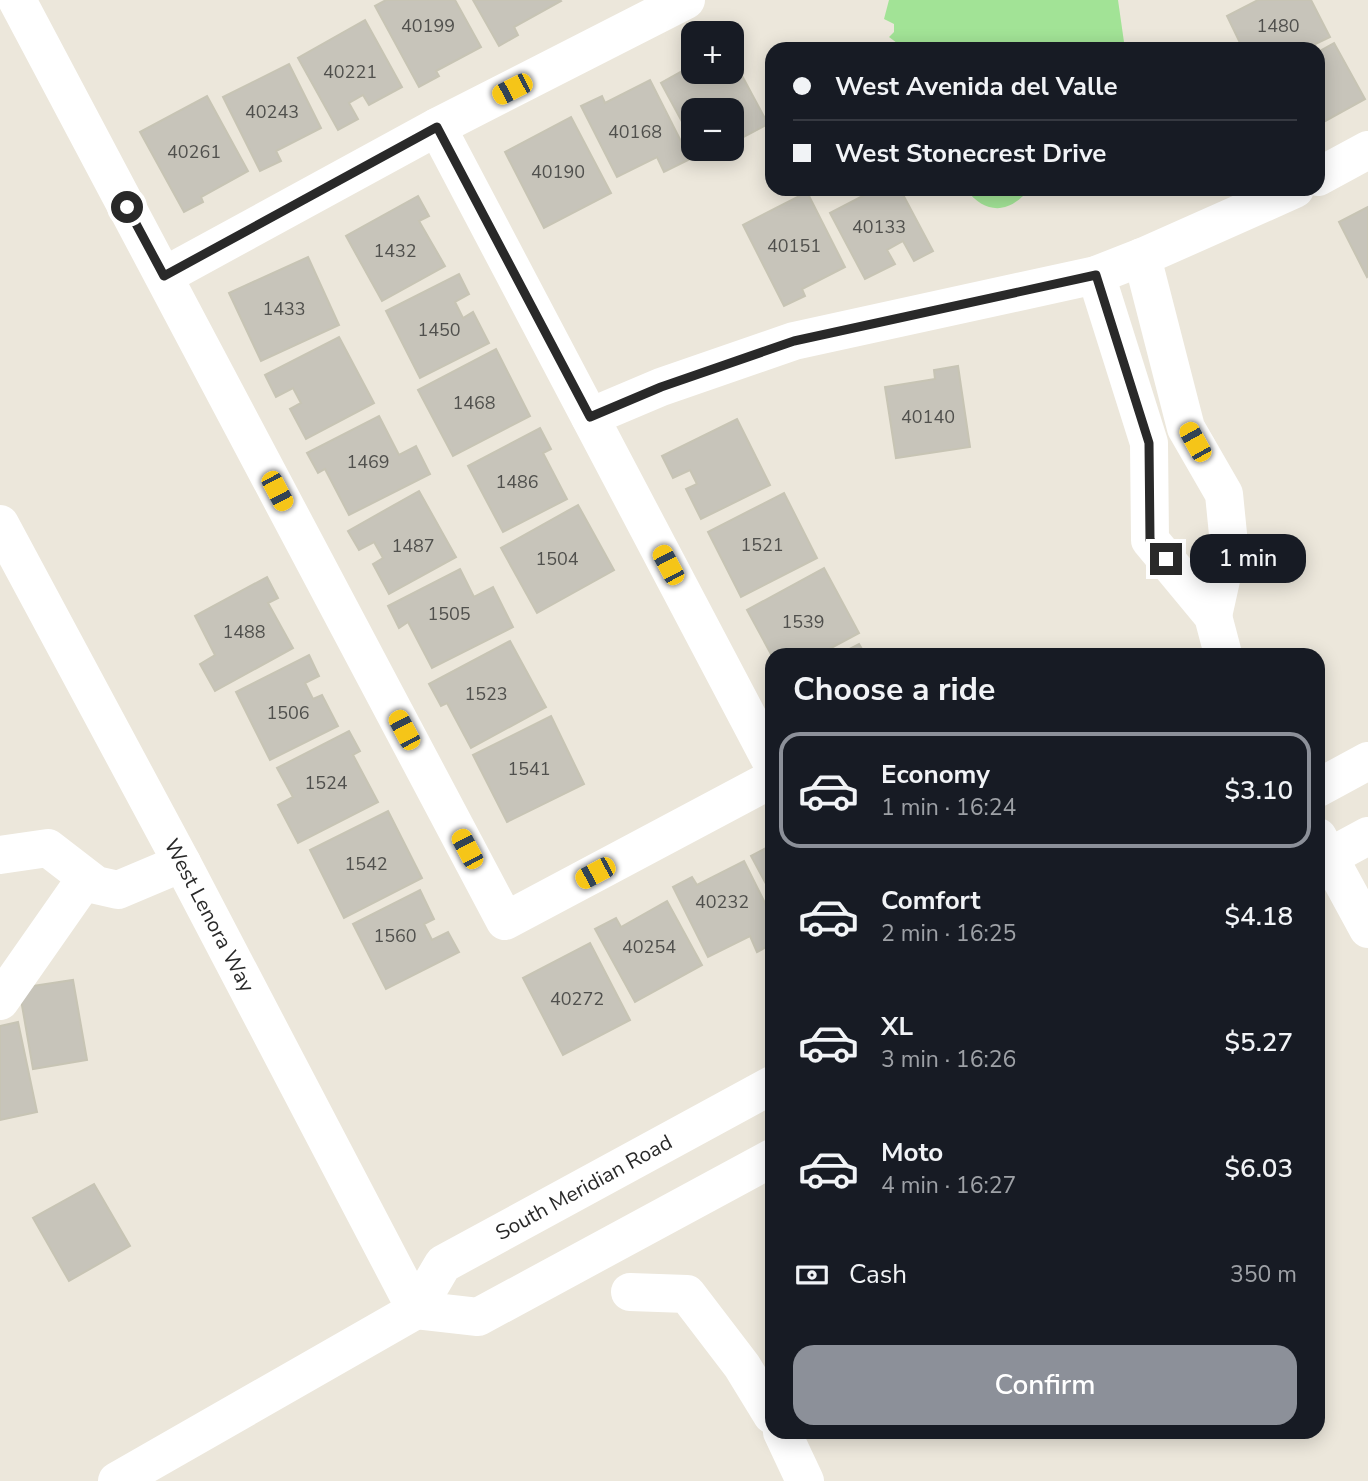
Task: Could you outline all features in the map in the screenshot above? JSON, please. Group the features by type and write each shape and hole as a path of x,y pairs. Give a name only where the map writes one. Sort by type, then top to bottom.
{"street":[{"path":"17,0 505,921 765,783"},
{"path":"164,276 437,127 687,0"},
{"path":"437,127 765,750"},
{"path":"1325,173 1368,150"},
{"path":"590,417 661,387 794,341 1096,275 1279,196"},
{"path":"1142,257 1186,428 1224,494 1229,544 1213,616"},
{"path":"1096,275 1149,443 1150,540 1213,616 1221,648"},
{"path":"1149,467 1203,457"},
{"name":"West Lenora Way","path":"0,524 12,572 182,863 416,1310"},
{"path":"1325,784 1368,761"},
{"path":"1325,851 1368,836"},
{"path":"0,855 48,848 96,885 118,890 182,863"},
{"path":"1325,857 1368,929"},
{"path":"0,1001 86,877"},
{"name":"South Meridian Road","path":"117,1481 416,1310 443,1264 765,1089"},
{"path":"416,1310 478,1317 765,1162"},
{"path":"630,1292 687,1294 742,1366 765,1404"},
{"path":"785,1439 805,1481"}],"green space":[{"path":"889,0 1118,0 1124,42 896,42 889,37 894,32 894,24 884,19"},
{"path":"1023,196 1006,207 998,208 989,207 973,197"}],"building":[{"path":"386,0 455,0 481,47 436,71 439,76 419,87 375,6"},
{"path":"473,0 561,1 514,27 518,35 499,46"},
{"path":"1258,0 1311,0 1330,37 1320,42 1240,42 1227,16"},
{"path":"365,20 402,87 369,105 363,95 349,103 358,119 338,130 298,58"},
{"path":"1334,43 1365,99 1325,121 1325,48"},
{"path":"289,64 321,128 276,151 281,161 260,171 223,97"},
{"path":"681,72 681,84 744,84 744,79 765,118 765,126 744,137 744,98 681,98 681,120 661,83"},
{"path":"650,80 681,141 681,161 686,161 664,172 657,157 617,177 581,106 602,96 605,103"},
{"path":"207,96 248,171 201,197 203,202 184,212 140,132"},
{"path":"571,117 611,193 544,228 505,152"},
{"path":"418,196 429,216 419,221 445,266 382,301 346,236"},
{"path":"799,196 809,196 845,267 802,289 805,296 784,306 743,225"},
{"path":"863,196 904,196 933,251 914,261 903,241 887,250 895,264 865,279 830,213"},
{"path":"1368,207 1368,276 1367,277 1339,222"},
{"path":"308,257 339,325 261,361 229,293"},
{"path":"459,274 469,294 455,302 463,318 473,312 489,343 420,378 386,311"},
{"path":"339,337 374,403 306,439 290,409 301,403 293,388 276,397 265,375"},
{"path":"496,349 530,416 453,456 418,390"},
{"path":"958,366 970,447 896,458 885,387 935,379 934,370"},
{"path":"379,416 399,455 416,446 430,474 349,515 325,469 318,473 307,453"},
{"path":"737,419 770,485 701,519 686,489 697,484 690,470 673,478 662,456"},
{"path":"540,428 551,449 543,453 567,499 503,532 468,466"},
{"path":"419,491 456,557 389,594 373,564 383,558 374,542 359,550 348,531"},
{"path":"784,493 817,558 741,597 708,532"},
{"path":"578,505 614,570 537,613 501,548"},
{"path":"824,568 859,633 831,648 768,648 747,610"},
{"path":"460,569 474,597 493,587 513,627 432,668 408,622 399,628 388,606"},
{"path":"267,577 278,598 268,603 293,648 215,691 200,664 215,655 195,616"},
{"path":"510,641 546,707 471,748 447,703 441,706 429,684"},
{"path":"309,655 319,676 305,683 313,699 322,695 338,726 270,760 236,692"},
{"path":"551,716 584,784 507,822 473,755"},
{"path":"349,731 360,751 353,755 378,802 298,843 278,805 293,797 277,768"},
{"path":"388,811 422,878 344,918 310,850"},
{"path":"765,849 765,882 751,856"},
{"path":"744,861 765,903 765,948 757,952 750,936 708,957 673,887 692,877 697,885"},
{"path":"420,890 434,919 424,924 432,940 448,932 459,952 386,989 353,924"},
{"path":"667,901 702,965 635,1002 595,929 616,918 621,927"},
{"path":"590,943 630,1020 563,1055 523,978"},
{"path":"73,980 87,1060 33,1069 19,988"},
{"path":"18,1022 37,1112 0,1120 0,1026"},
{"path":"94,1184 130,1246 69,1281 33,1218"}],"route":[{"path":"127,207 164,276 437,127 590,417 661,387 794,341 1096,275 1149,443 1150,540 1166,559"}]}
